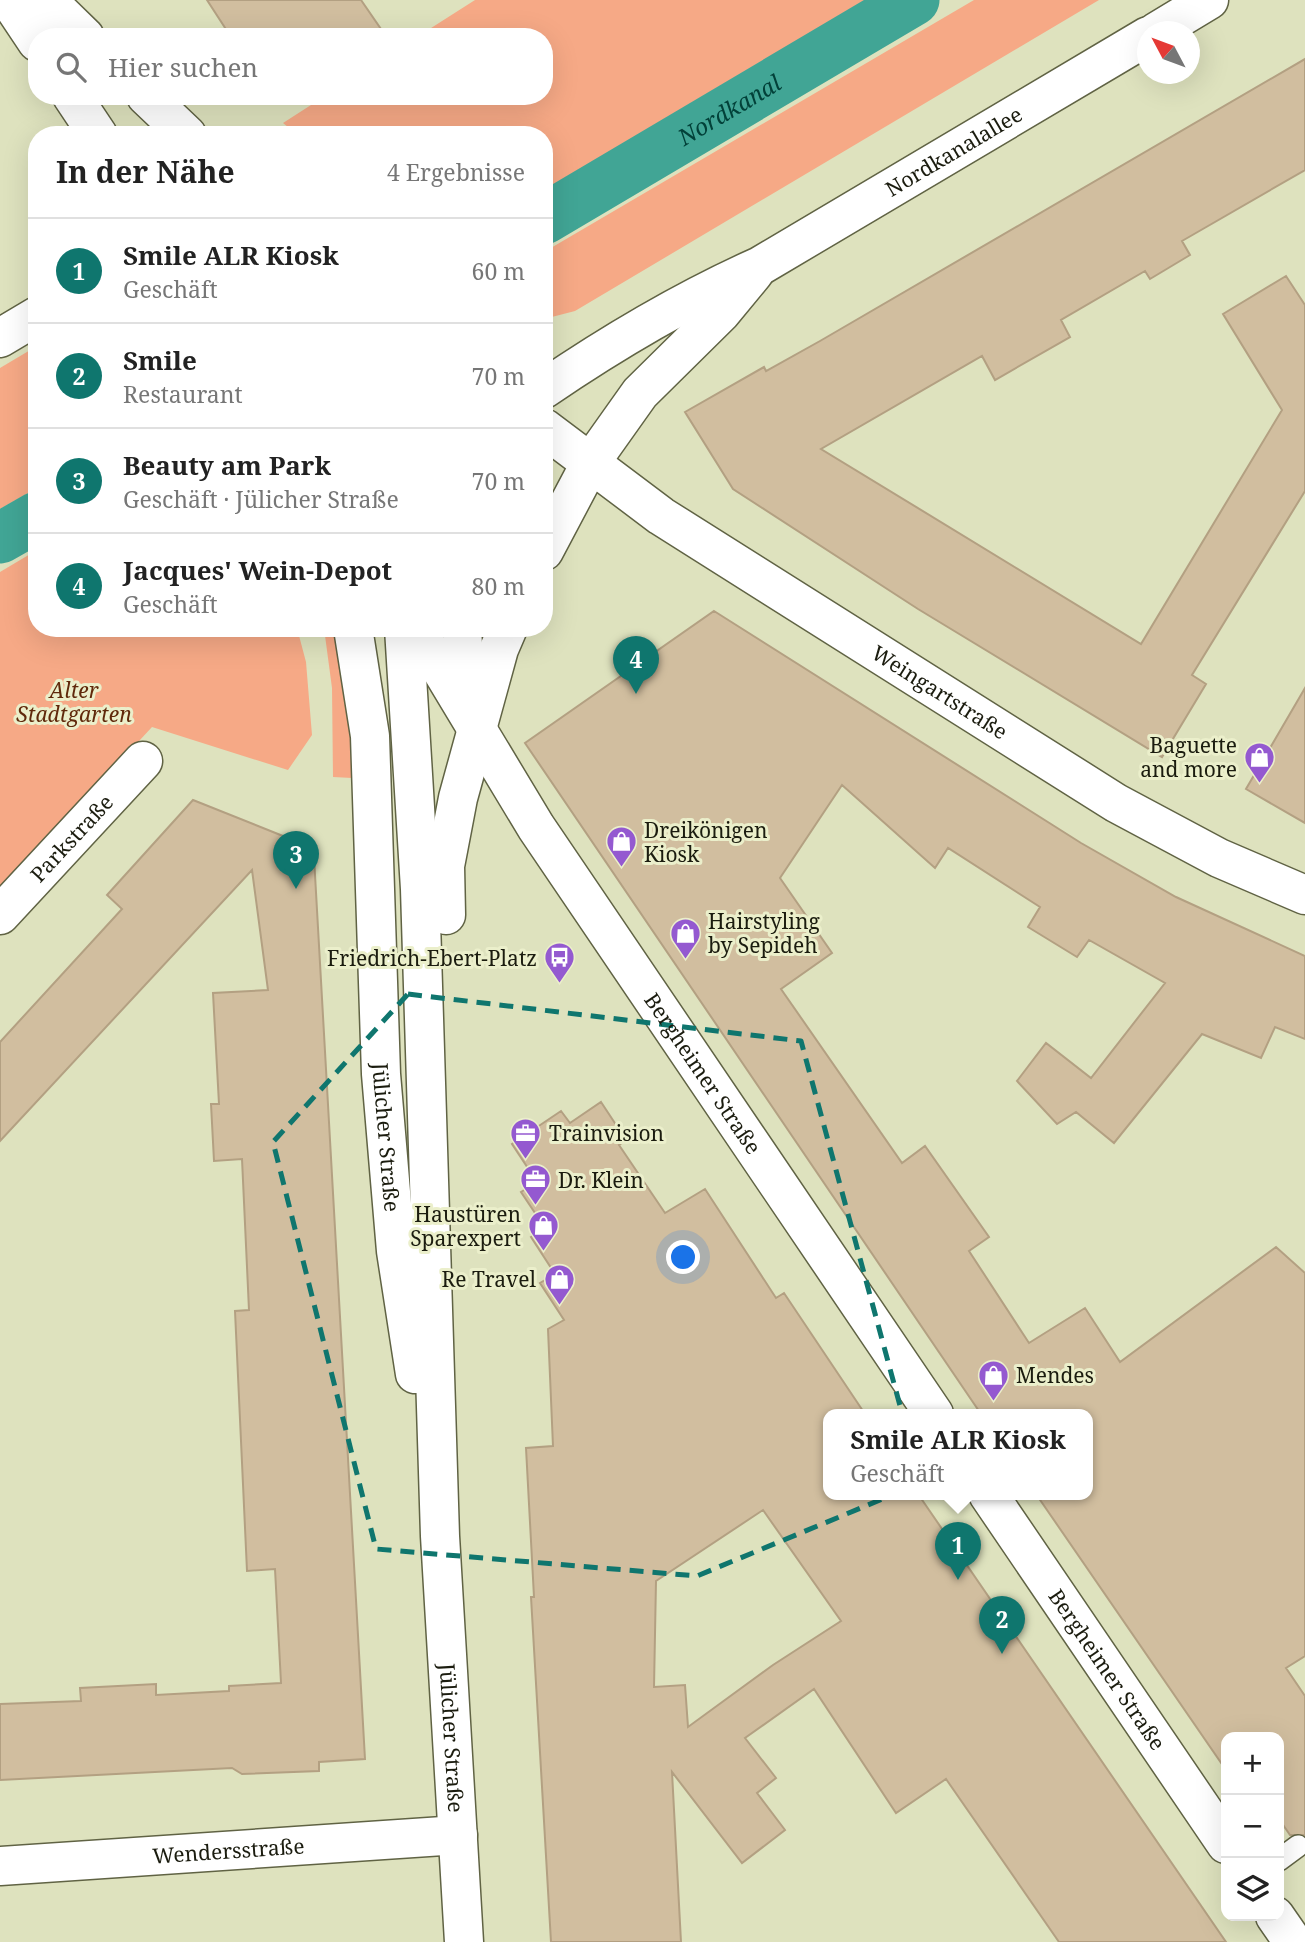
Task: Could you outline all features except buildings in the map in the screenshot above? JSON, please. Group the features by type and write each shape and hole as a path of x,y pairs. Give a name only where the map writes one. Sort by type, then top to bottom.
{"main road":[{"path":"9,0 28,28"},
{"path":"47,0 76,28"},
{"path":"1174,21 1209,0"},
{"name":"Nordkanalallee","path":"553,383 601,351 706,290 760,266 1137,42"},
{"path":"78,105 92,126"},
{"path":"155,105 178,126"},
{"name":"Nordkanalallee","path":"553,500 560,461 640,393 721,313 760,266"},
{"path":"0,338 28,321"},
{"name":"Weingartstraße","path":"560,461 661,516 1116,803 1219,858 1305,895"},
{"path":"354,637 370,736"},
{"path":"370,736 372,665 377,637"},
{"path":"372,665 387,637"},
{"name":"Jülicher Straße","path":"405,637 418,864 440,1536 464,1942"},
{"path":"422,637 478,729"},
{"path":"463,637 464,663 478,729"},
{"path":"430,1195 455,1156 444,866 458,798 504,637"},
{"name":"Bergheimer Straße","path":"478,729 536,827 931,1409"},
{"name":"Jülicher Straße","path":"370,736 381,1074 396,1251 440,1536"},
{"name":"Parkstraße","path":"0,915 143,761"},
{"name":"Bergheimer Straße","path":"992,1500 1221,1837"},
{"name":"Wendersstraße","path":"0,1866 458,1835"},
{"path":"1278,1921 1293,1942"}],"lane":[{"path":"1282,1858 1298,1846"}],"highlighted area":[{"path":"408,994 801,1041 921,1483 697,1576 376,1549 273,1142"}],"green space":[{"path":"475,0 865,0 553,185 553,126 287,126 283,123 311,105 553,105 553,28 431,28"},
{"path":"974,0 1099,0 575,311 553,317 553,247"},
{"path":"28,351 28,493 0,509 0,368"},
{"name":"Alter Stadtgarten","path":"28,555 28,637 299,637 306,662 312,735 288,770 152,727 0,891 0,572"},
{"path":"325,637 338,637 348,696 352,778 333,777 332,688"}],"waterway":[{"name":"Nordkanal","path":"553,214 914,0"},
{"name":"Nordkanal","path":"0,538 28,522"}],"place":[{"name":"Jacques' Wein-Depot","path":"636,694"},
{"name":"Baguette and more","path":"1260,784"},
{"name":"Dreikönigen Kiosk","path":"621,869"},
{"name":"Beauty am Park","path":"296,889"},
{"name":"Hairstyling by Sepideh","path":"685,960"},
{"name":"Friedrich-Ebert-Platz","path":"560,985"},
{"name":"Trainvision","path":"526,1160"},
{"name":"Dr. Klein","path":"535,1207"},
{"name":"Haustüren Sparexpert","path":"544,1253"},
{"name":"Re Travel","path":"559,1306"},
{"name":"Mendes","path":"993,1402"},
{"name":"Smile ALR Kiosk","path":"958,1580"},
{"name":"Smile","path":"1002,1654"}]}
